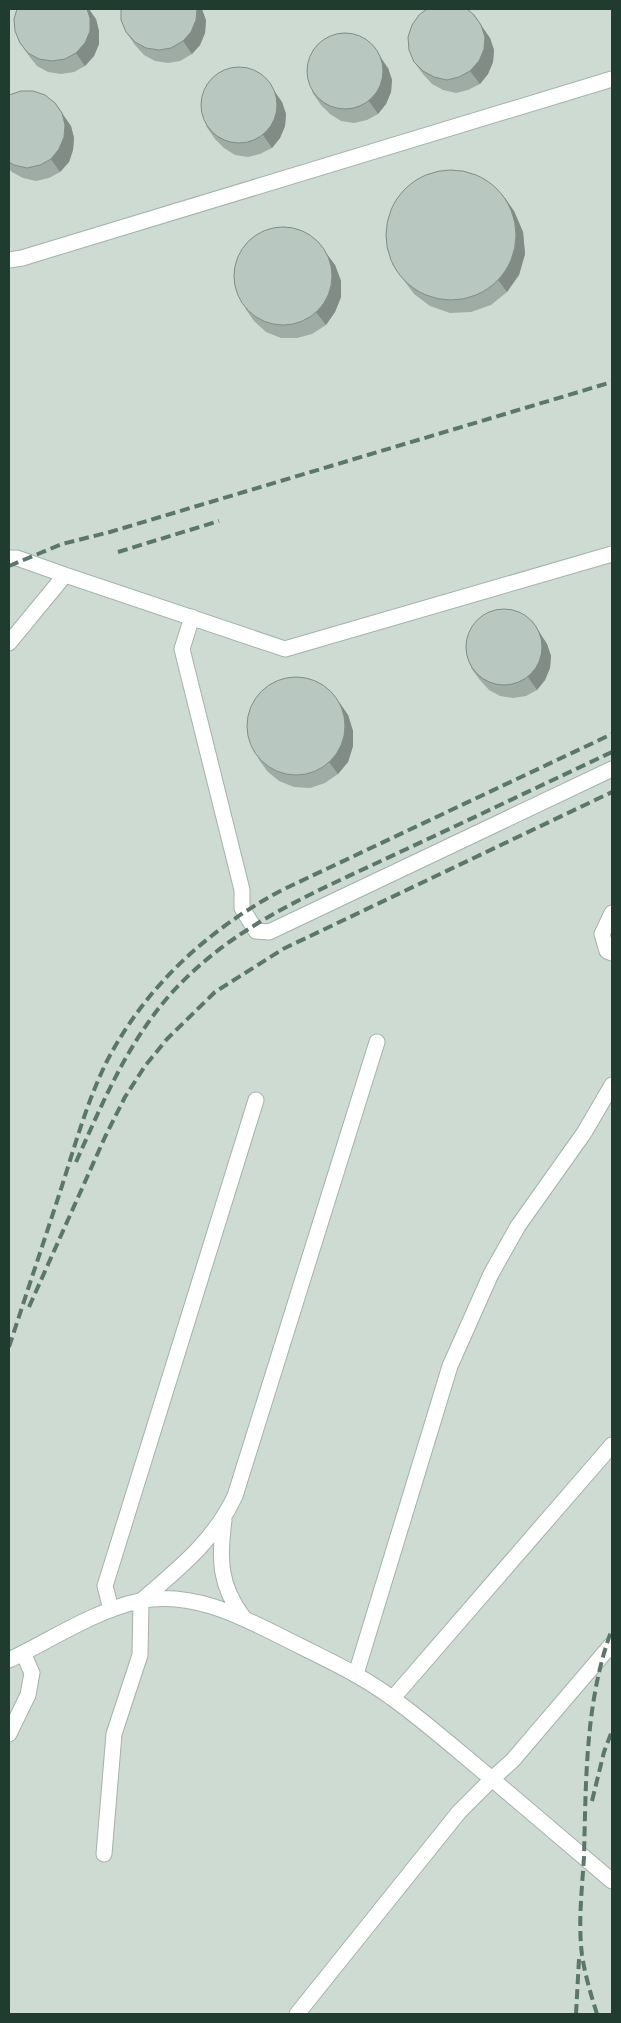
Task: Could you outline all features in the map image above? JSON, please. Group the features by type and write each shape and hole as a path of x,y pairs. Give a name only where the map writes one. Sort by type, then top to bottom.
{"lane":[{"path":"9,260 32,255 612,79"},
{"path":"9,558 17,558 285,649 612,554"},
{"path":"9,643 65,575"},
{"path":"192,617 182,649 242,890 242,908 260,933 269,932 612,769"},
{"path":"612,913 602,934 607,951 612,953"},
{"path":"104,1854 114,1734 140,1655 141,1601 190,1558 224,1520 235,1496 377,1042"},
{"path":"356,1674 450,1366 491,1274 518,1226 584,1133 612,1085"},
{"path":"111,1609 106,1586 256,1100"},
{"path":"393,1698 612,1445"},
{"path":"224,1520 220,1554 224,1580 232,1603 243,1617"},
{"path":"9,1660 111,1609 141,1601 166,1599 217,1607 243,1617 356,1674 393,1698 612,1881"},
{"path":"297,2014 458,1812 513,1760 612,1644"},
{"path":"9,1734 28,1694 32,1673 23,1653"}],"shaded area":[{"path":"9,9 612,9 612,2014 9,2014"}],"building":[{"path":"17,9 87,9 90,18 90,31 85,43 76,53 65,59 52,61 39,59 28,53 20,43 15,31 14,19"},
{"path":"121,9 197,9 196,20 191,32 183,41 171,48 159,50 146,48 135,42 126,32 121,20"},
{"path":"427,9 467,9 481,25 485,37 484,49 479,61 470,71 459,77 447,80 434,77 423,71 414,62 409,50 408,37 412,25 419,15"},
{"path":"345,33 360,36 372,44 380,56 383,71 380,86 372,98 360,106 345,109 330,106 318,98 310,86 307,71 310,56 318,44 330,36"},
{"path":"239,67 254,70 266,78 274,90 277,105 274,120 266,132 254,140 239,143 224,140 212,132 204,120 201,105 204,90 212,78 224,70"},
{"path":"21,91 33,91 45,95 55,103 62,113 65,125 64,137 59,149 51,159 40,165 27,168 9,162 9,95"},
{"path":"451,170 476,175 497,189 511,210 516,235 511,260 497,281 476,295 451,300 426,295 405,281 391,260 386,235 391,210 405,189 426,175"},
{"path":"283,227 302,231 318,241 328,257 332,276 328,295 318,311 302,321 283,325 264,321 248,311 238,295 234,276 238,257 248,241 264,231"},
{"path":"504,609 519,612 531,620 539,632 542,647 539,662 531,674 519,682 504,685 489,682 477,674 469,662 466,647 469,632 477,620 489,612"},
{"path":"296,677 315,681 331,691 341,707 345,726 341,745 331,761 315,771 296,775 277,771 261,761 251,745 247,726 251,707 261,691 277,681"}],"railway":[{"path":"9,566 62,544 110,532 612,382"},
{"path":"118,552 219,521"},
{"path":"9,1347 92,1094 106,1063 122,1035 159,985 180,963 228,923 282,890 612,734"},
{"path":"76,1162 116,1076 140,1035 168,997 219,950 247,930 306,896 612,752"},
{"path":"29,1307 105,1137 125,1097 145,1066 167,1039 215,992 283,949 612,792"},
{"path":"597,2014 586,1977 580,1931 587,1770 592,1713 603,1656 612,1629"},
{"path":"592,1801 604,1752 612,1731"},
{"path":"576,2014 579,1959"}]}
